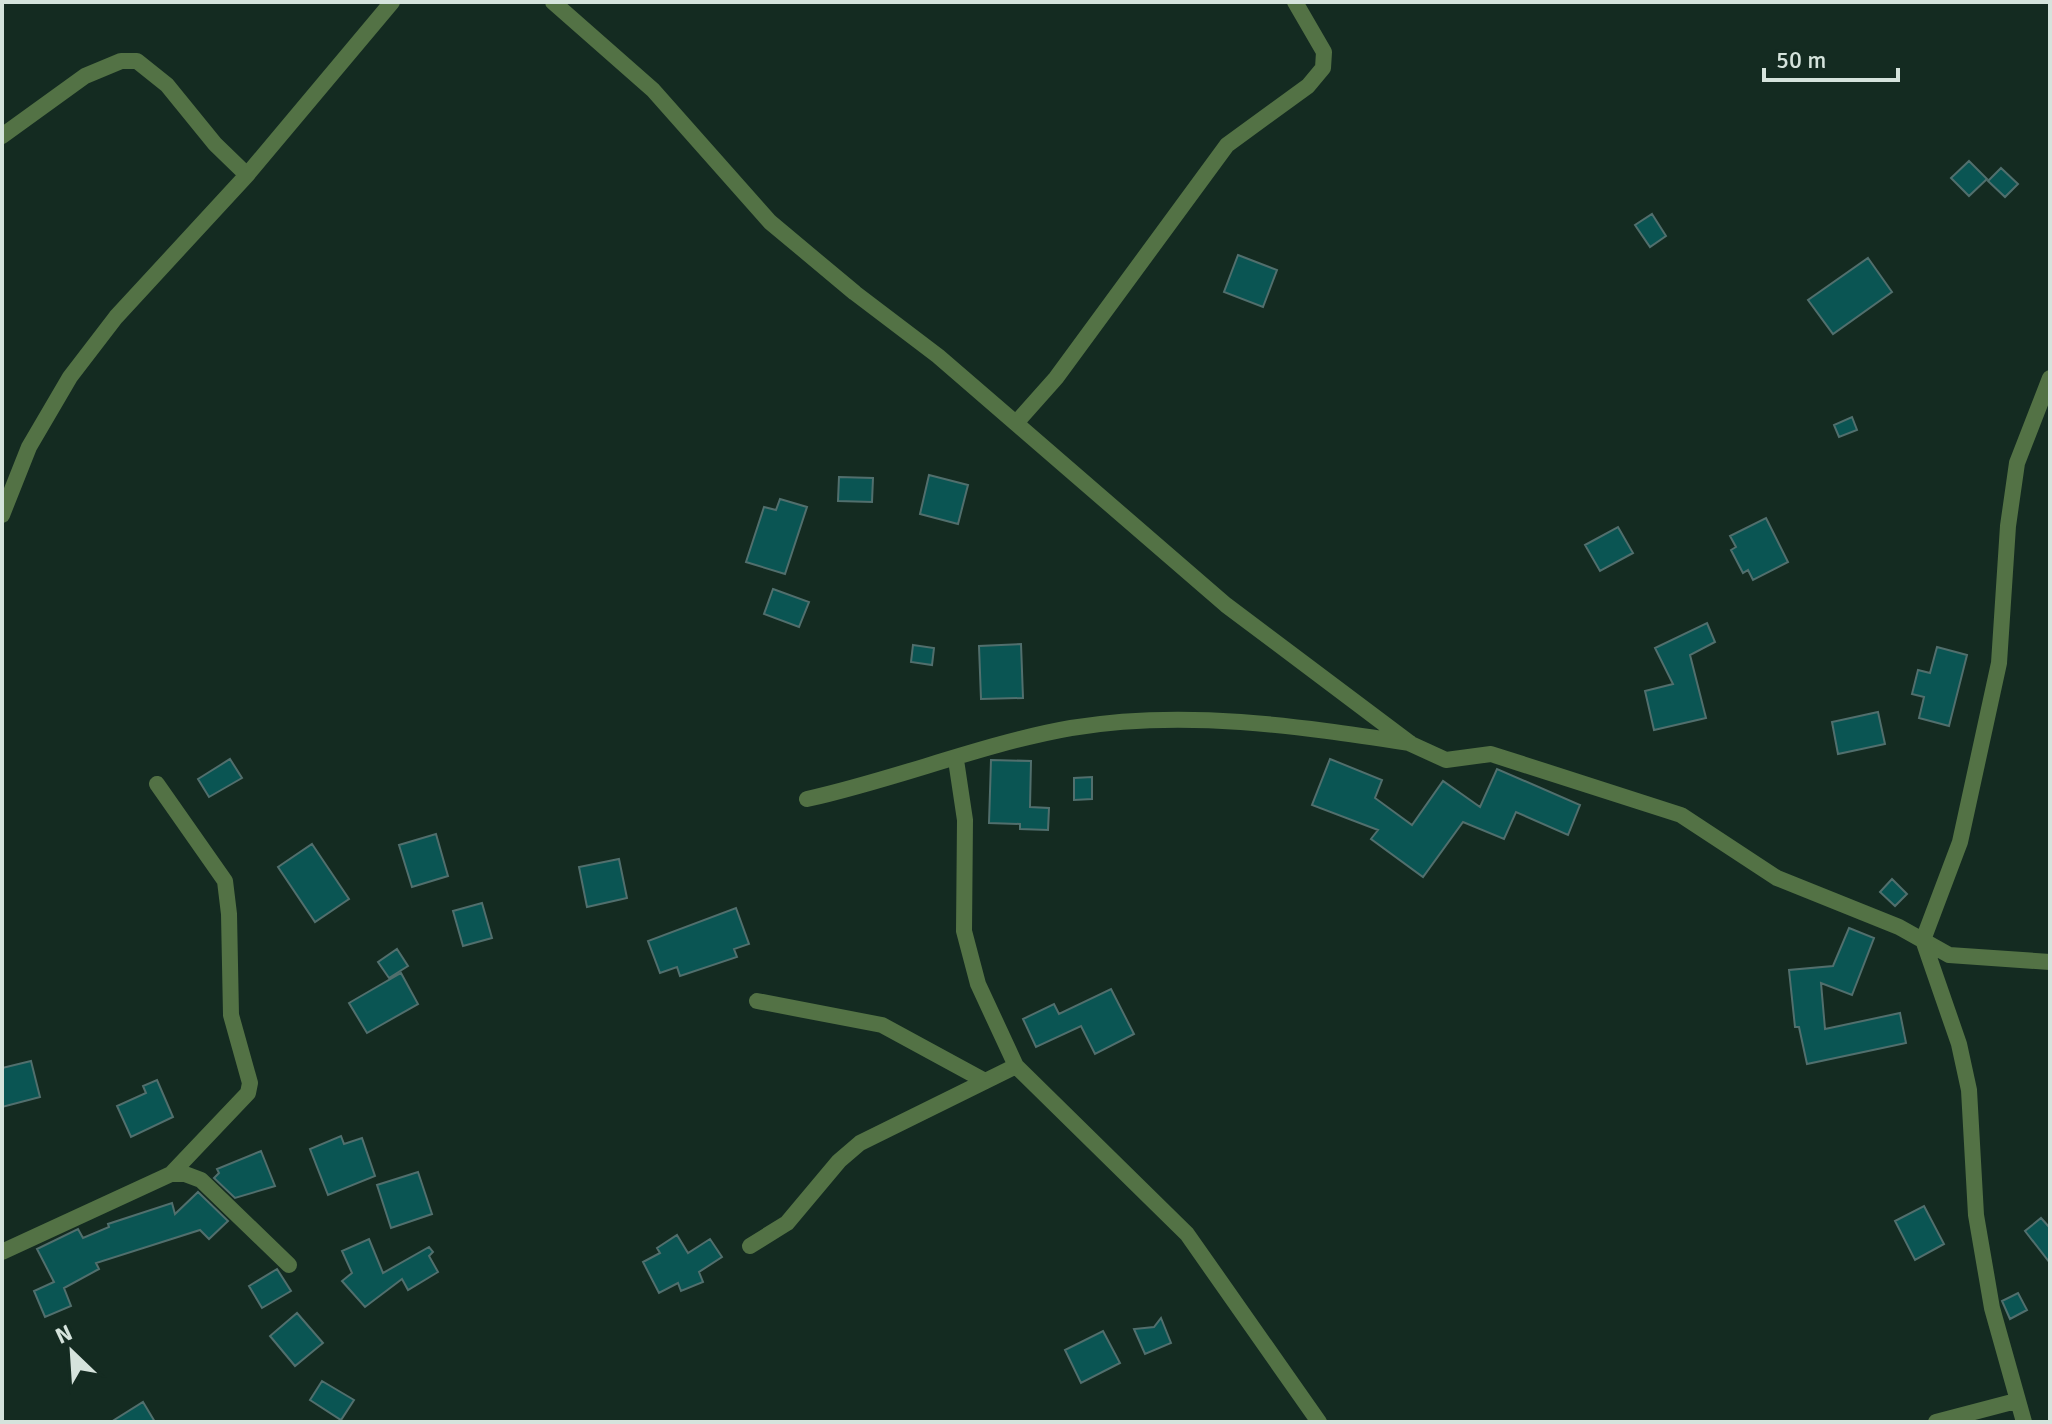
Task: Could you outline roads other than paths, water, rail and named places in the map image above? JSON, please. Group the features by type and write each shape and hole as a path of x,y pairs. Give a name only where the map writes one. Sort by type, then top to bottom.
{"street":[{"path":"2,515 29,447 70,377 116,317 247,175 392,2"},
{"path":"553,2 653,90 770,222 1016,423 1226,605 1411,744 1446,760 1491,754 1681,815 1777,878 1923,940 1949,955 1969,959 2050,962"},
{"path":"1016,423 1056,378 1227,145 1308,86 1323,68 1324,52 1295,2"},
{"path":"2,136 85,76 121,61 137,61 167,85 215,144 247,175"},
{"path":"2024,1422 1992,1308 1976,1215 1969,1090 1955,1030 1923,940 1960,842 1999,663 2008,526 2017,463 2050,378"},
{"path":"807,799 1071,728 1168,721 1275,723 1411,744"},
{"path":"956,760 965,820 964,931 978,984 1016,1066 1187,1234 1319,1422"},
{"path":"2,1252 171,1174 248,1093 250,1083 231,1015 229,914 225,881 157,784"},
{"path":"757,1001 882,1025 985,1081"},
{"path":"750,1246 787,1223 839,1161 860,1143 1016,1066"},
{"path":"171,1174 185,1174 201,1180 289,1265"},
{"path":"1936,1422 2016,1401"}]}
